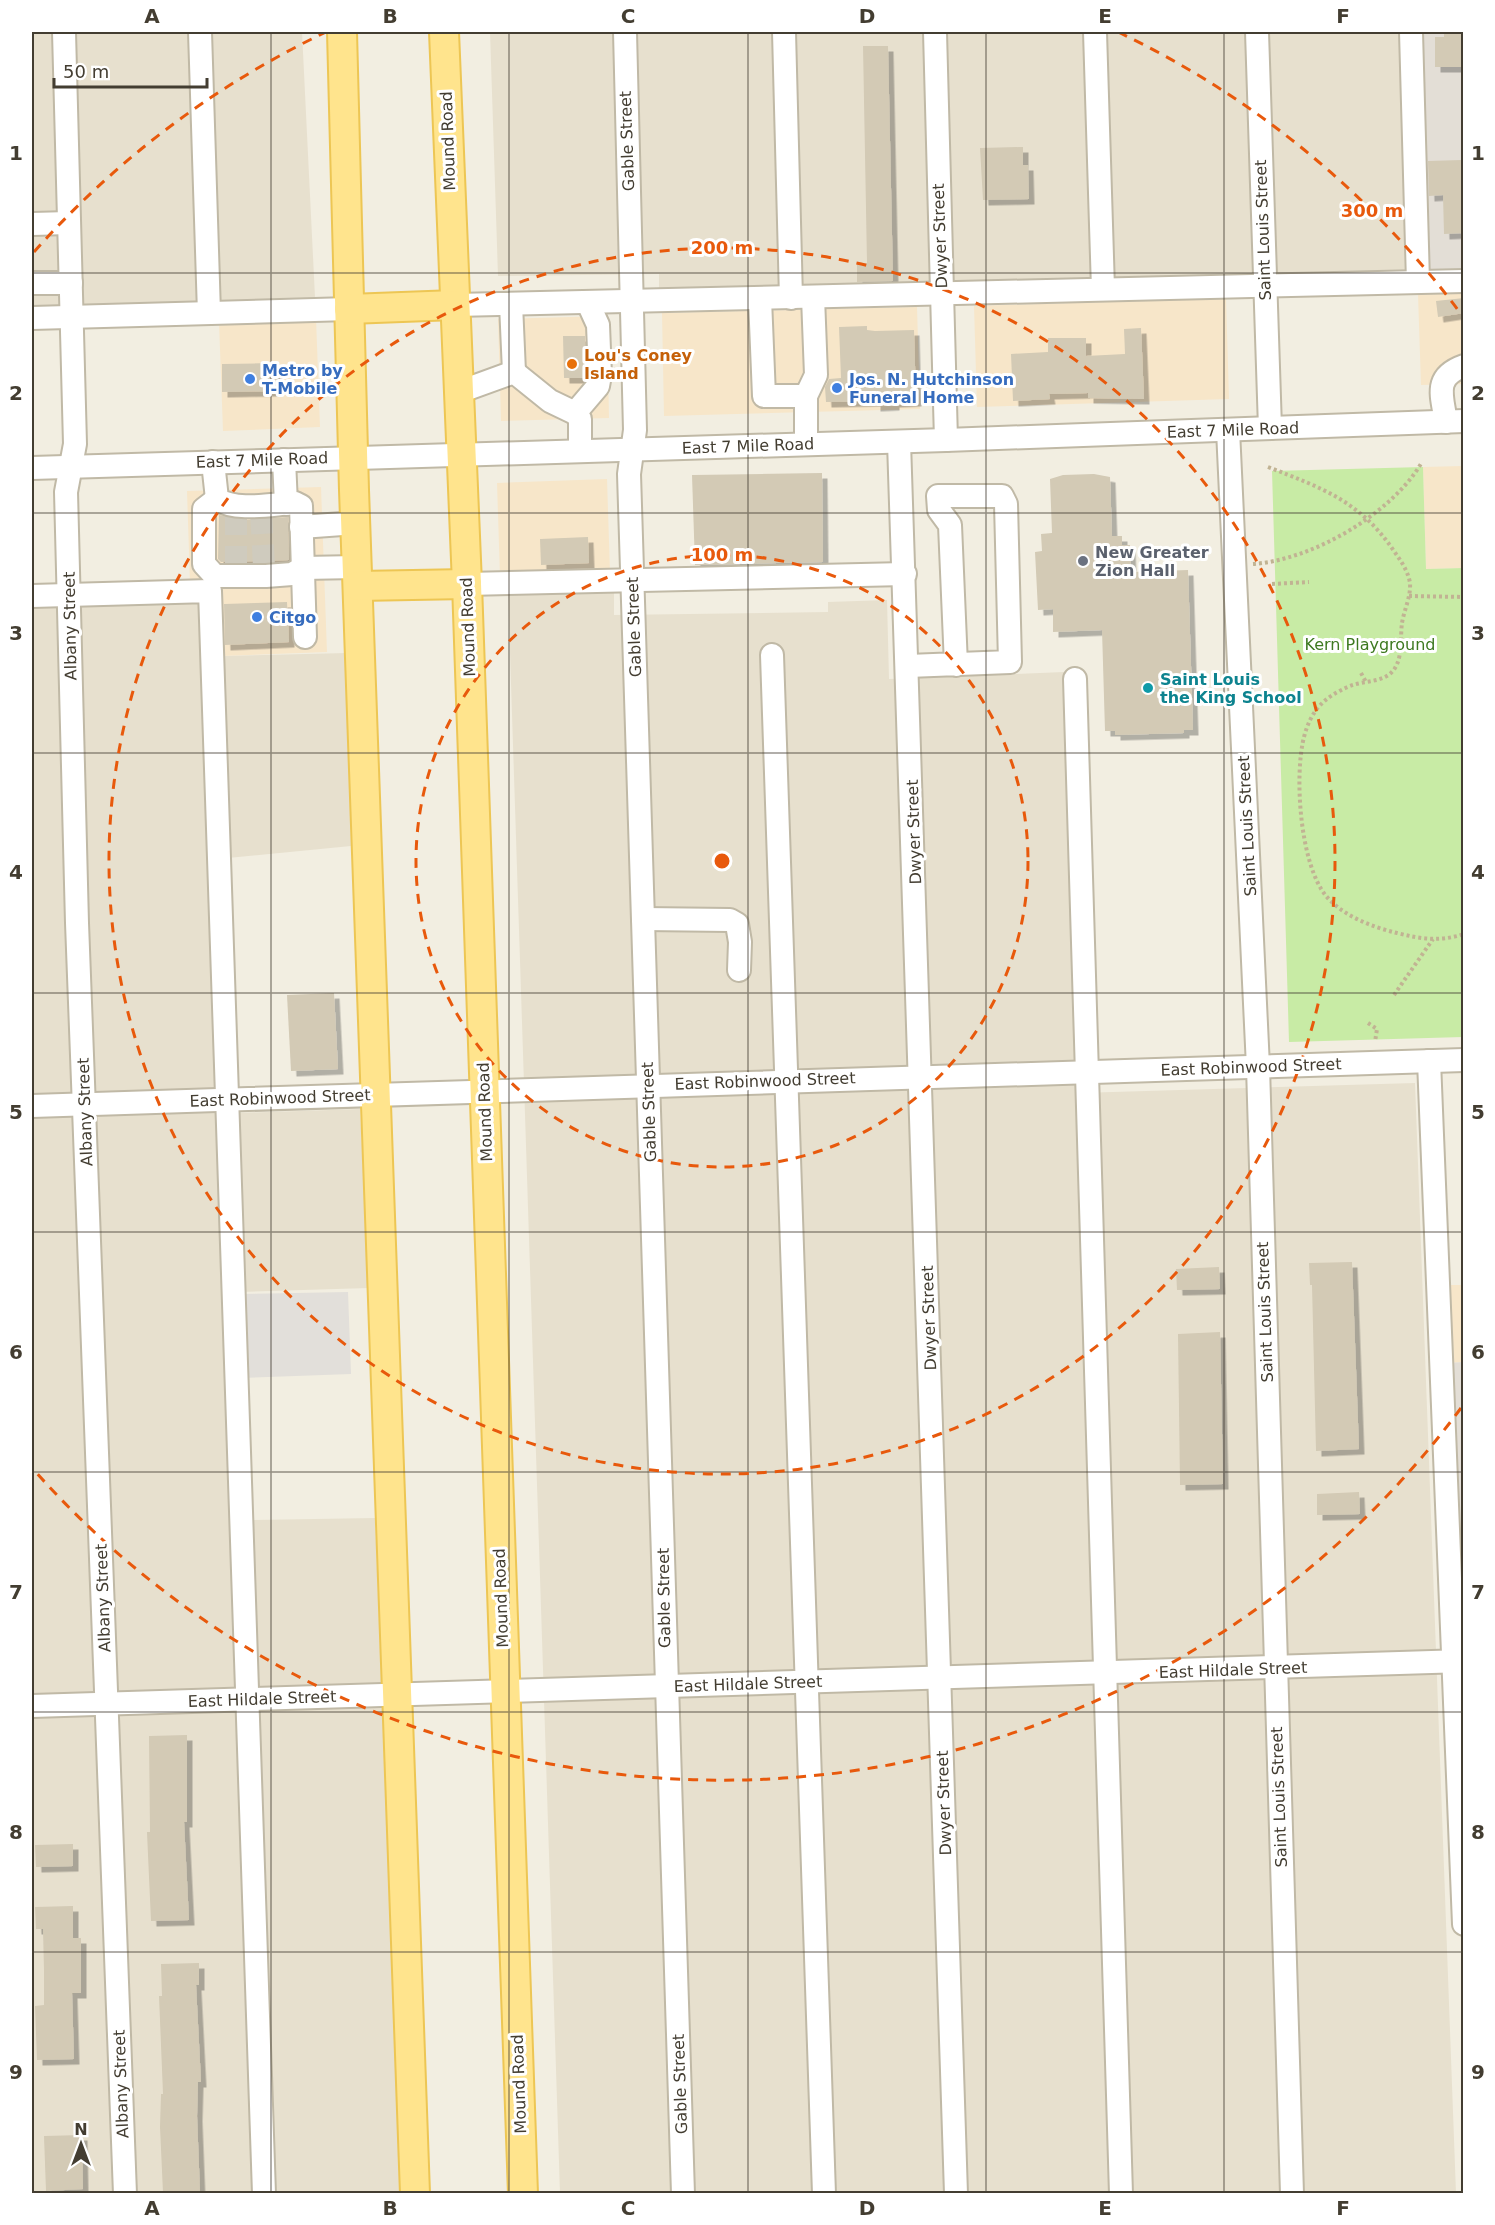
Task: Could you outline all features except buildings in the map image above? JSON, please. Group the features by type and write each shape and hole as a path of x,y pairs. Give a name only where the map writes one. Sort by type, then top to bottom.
{"main road":[{"path":"342,32 357,577 415,2193"},
{"name":"Mound Road","path":"444,32 467,584 523,2193"},
{"path":"349,309 455,305"},
{"path":"357,577 467,584"}],"street":[{"name":"Albany Street","path":"64,32 75,444 66,492 85,1104 125,2193"},
{"path":"200,32 209,313"},
{"name":"Gable Street","path":"625,32 635,430 629,474 683,2193"},
{"path":"784,32 802,298 816,375 806,396 806,444"},
{"name":"Dwyer Street","path":"935,32 946,440"},
{"path":"1095,32 1103,290"},
{"name":"Saint Louis Street","path":"1257,32 1270,428"},
{"path":"1411,32 1418,282"},
{"path":"32,224 69,223"},
{"path":"455,305 632,303 1464,281"},
{"path":"32,283 71,283"},
{"path":"760,299 764,396 806,396"},
{"path":"574,413 597,386 600,375 598,325 588,303"},
{"path":"511,304 514,372 550,401 580,418 580,451"},
{"path":"32,318 349,309"},
{"path":"1455,422 1441,384 1449,371 1464,366"},
{"path":"459,392 514,372"},
{"name":"East 7 Mile Road","path":"32,468 899,442 1455,422"},
{"name":"Saint Louis Street","path":"1228,430 1258,1067 1292,2193"},
{"name":"Dwyer Street","path":"899,442 956,2193"},
{"path":"284,460 286,504"},
{"path":"213,462 230,505"},
{"path":"908,666 956,665 1010,662 1006,504 1002,496 938,496 939,510 950,525 956,665"},
{"path":"305,637 303,568 301,527 301,506 286,504 261,508 230,505 204,509 204,564 215,576 265,571 292,574 303,568 357,577"},
{"path":"902,509 939,510"},
{"path":"301,527 356,523"},
{"path":"467,584 905,574"},
{"path":"32,596 210,591 229,1100 264,2193"},
{"path":"772,655 824,2193"},
{"path":"1075,679 1121,2193"},
{"path":"643,919 730,920 737,924 740,942 740,970"},
{"name":"East Robinwood Street","path":"32,1106 1464,1060"},
{"path":"1430,1061 1458,1662 1464,1924"},
{"name":"East Hildale Street","path":"32,1706 1458,1662"}],"path":[{"path":"1234,566 1271,563 1307,550 1357,526 1413,477 1422,462"},
{"path":"1268,467 1341,497 1367,519 1404,565 1410,582 1395,668 1383,678 1351,686 1325,700 1310,714 1303,739 1300,795 1313,872 1325,895 1358,920 1387,931 1434,939 1442,940 1464,934"},
{"path":"1272,584 1310,582"},
{"path":"1409,596 1464,597"},
{"path":"1361,673 1366,682"},
{"path":"1394,995 1434,939"},
{"path":"1368,1023 1377,1029 1375,1042"}],"shaded area":[{"path":"32,32 302,32 316,318 32,328"},
{"path":"490,32 1400,32 1405,272 659,295 659,274 498,276"},
{"path":"1419,32 1463,32 1463,273 1426,274"},
{"path":"1463,292 1463,384 1421,385 1418,294"},
{"path":"1226,298 1229,399 977,407 974,306"},
{"path":"917,307 920,409 664,416 662,313"},
{"path":"607,316 609,418 501,421 498,319"},
{"path":"316,318 320,427 223,431 219,322"},
{"path":"1463,466 1463,568 1426,569 1423,467"},
{"path":"607,479 610,572 500,576 497,483"},
{"path":"321,487 327,652 222,656 219,582 190,583 187,491"},
{"path":"219,582 222,656 347,653 351,846 228,858 236,1113 360,1109 369,1288 239,1292 253,1520 375,1518 401,2193 32,2193 32,589"},
{"path":"614,588 614,615 828,612 828,602 887,600 889,679 1064,672 1079,1093 1415,1083 1456,2193 560,2193 508,591"},
{"path":"1447,1285 1463,1285 1463,1362 1449,1363"},
{"path":"348,1292 351,1374 241,1378 240,1294"},
{"path":"1463,1362 1463,1631 1456,1631 1449,1363"}],"green space":[{"name":"Kern Playground","path":"1423,467 1426,569 1463,568 1463,1037 1289,1042 1272,471"}],"tunnel":[{"path":"261,512 264,566"},
{"path":"236,513 236,567"}],"place":[{"name":"Lou's Coney Island","path":"572,364"},
{"name":"Metro by T-Mobile","path":"250,379"},
{"name":"Jos. N. Hutchinson Funeral Home","path":"837,388"},
{"name":"New Greater Zion Hall","path":"1083,561"},
{"name":"Citgo","path":"257,617"},
{"name":"Saint Louis the King School","path":"1148,688"}]}
